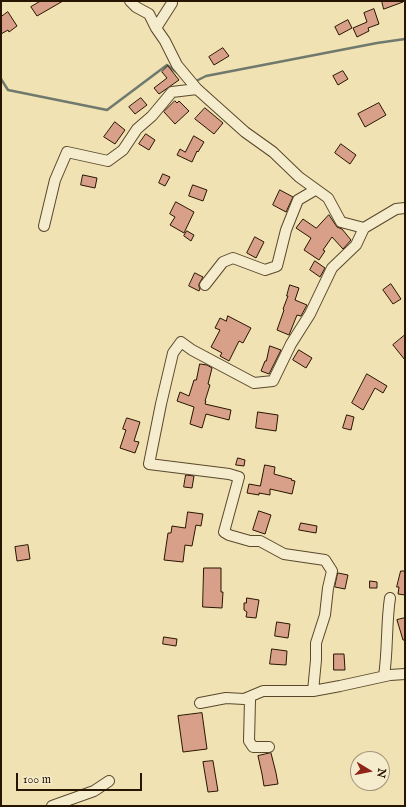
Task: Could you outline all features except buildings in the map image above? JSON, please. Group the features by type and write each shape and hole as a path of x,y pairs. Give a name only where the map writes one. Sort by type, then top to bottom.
{"street":[{"path":"130,1 136,7 149,14 177,65 197,89 245,132 273,152 299,177 328,198 341,222 364,228"},
{"path":"156,28 172,3"},
{"path":"44,226 55,180 67,152 108,161 123,150 137,129 152,116 172,92 197,89"},
{"path":"205,285 223,262 233,258 265,270 276,266 286,230 298,200 316,190"},
{"path":"313,691 316,643 325,615 329,582 332,571 325,560 284,554 260,541 250,541 228,535 224,532 239,477 229,474 149,464 173,353 181,342 192,350 254,383 273,381 291,344 310,314 332,268 356,246 364,228 396,209 405,208"},
{"path":"384,676 390,598"},
{"path":"244,699 263,691 313,691 384,676 405,674"},
{"path":"200,703 226,698 250,700 249,741 253,747 269,747"},
{"path":"52,806 94,790 109,781"}],"waterway":[{"path":"194,82 206,76 405,39"},
{"path":"1,79 8,90 107,110 167,65 179,74"}]}
